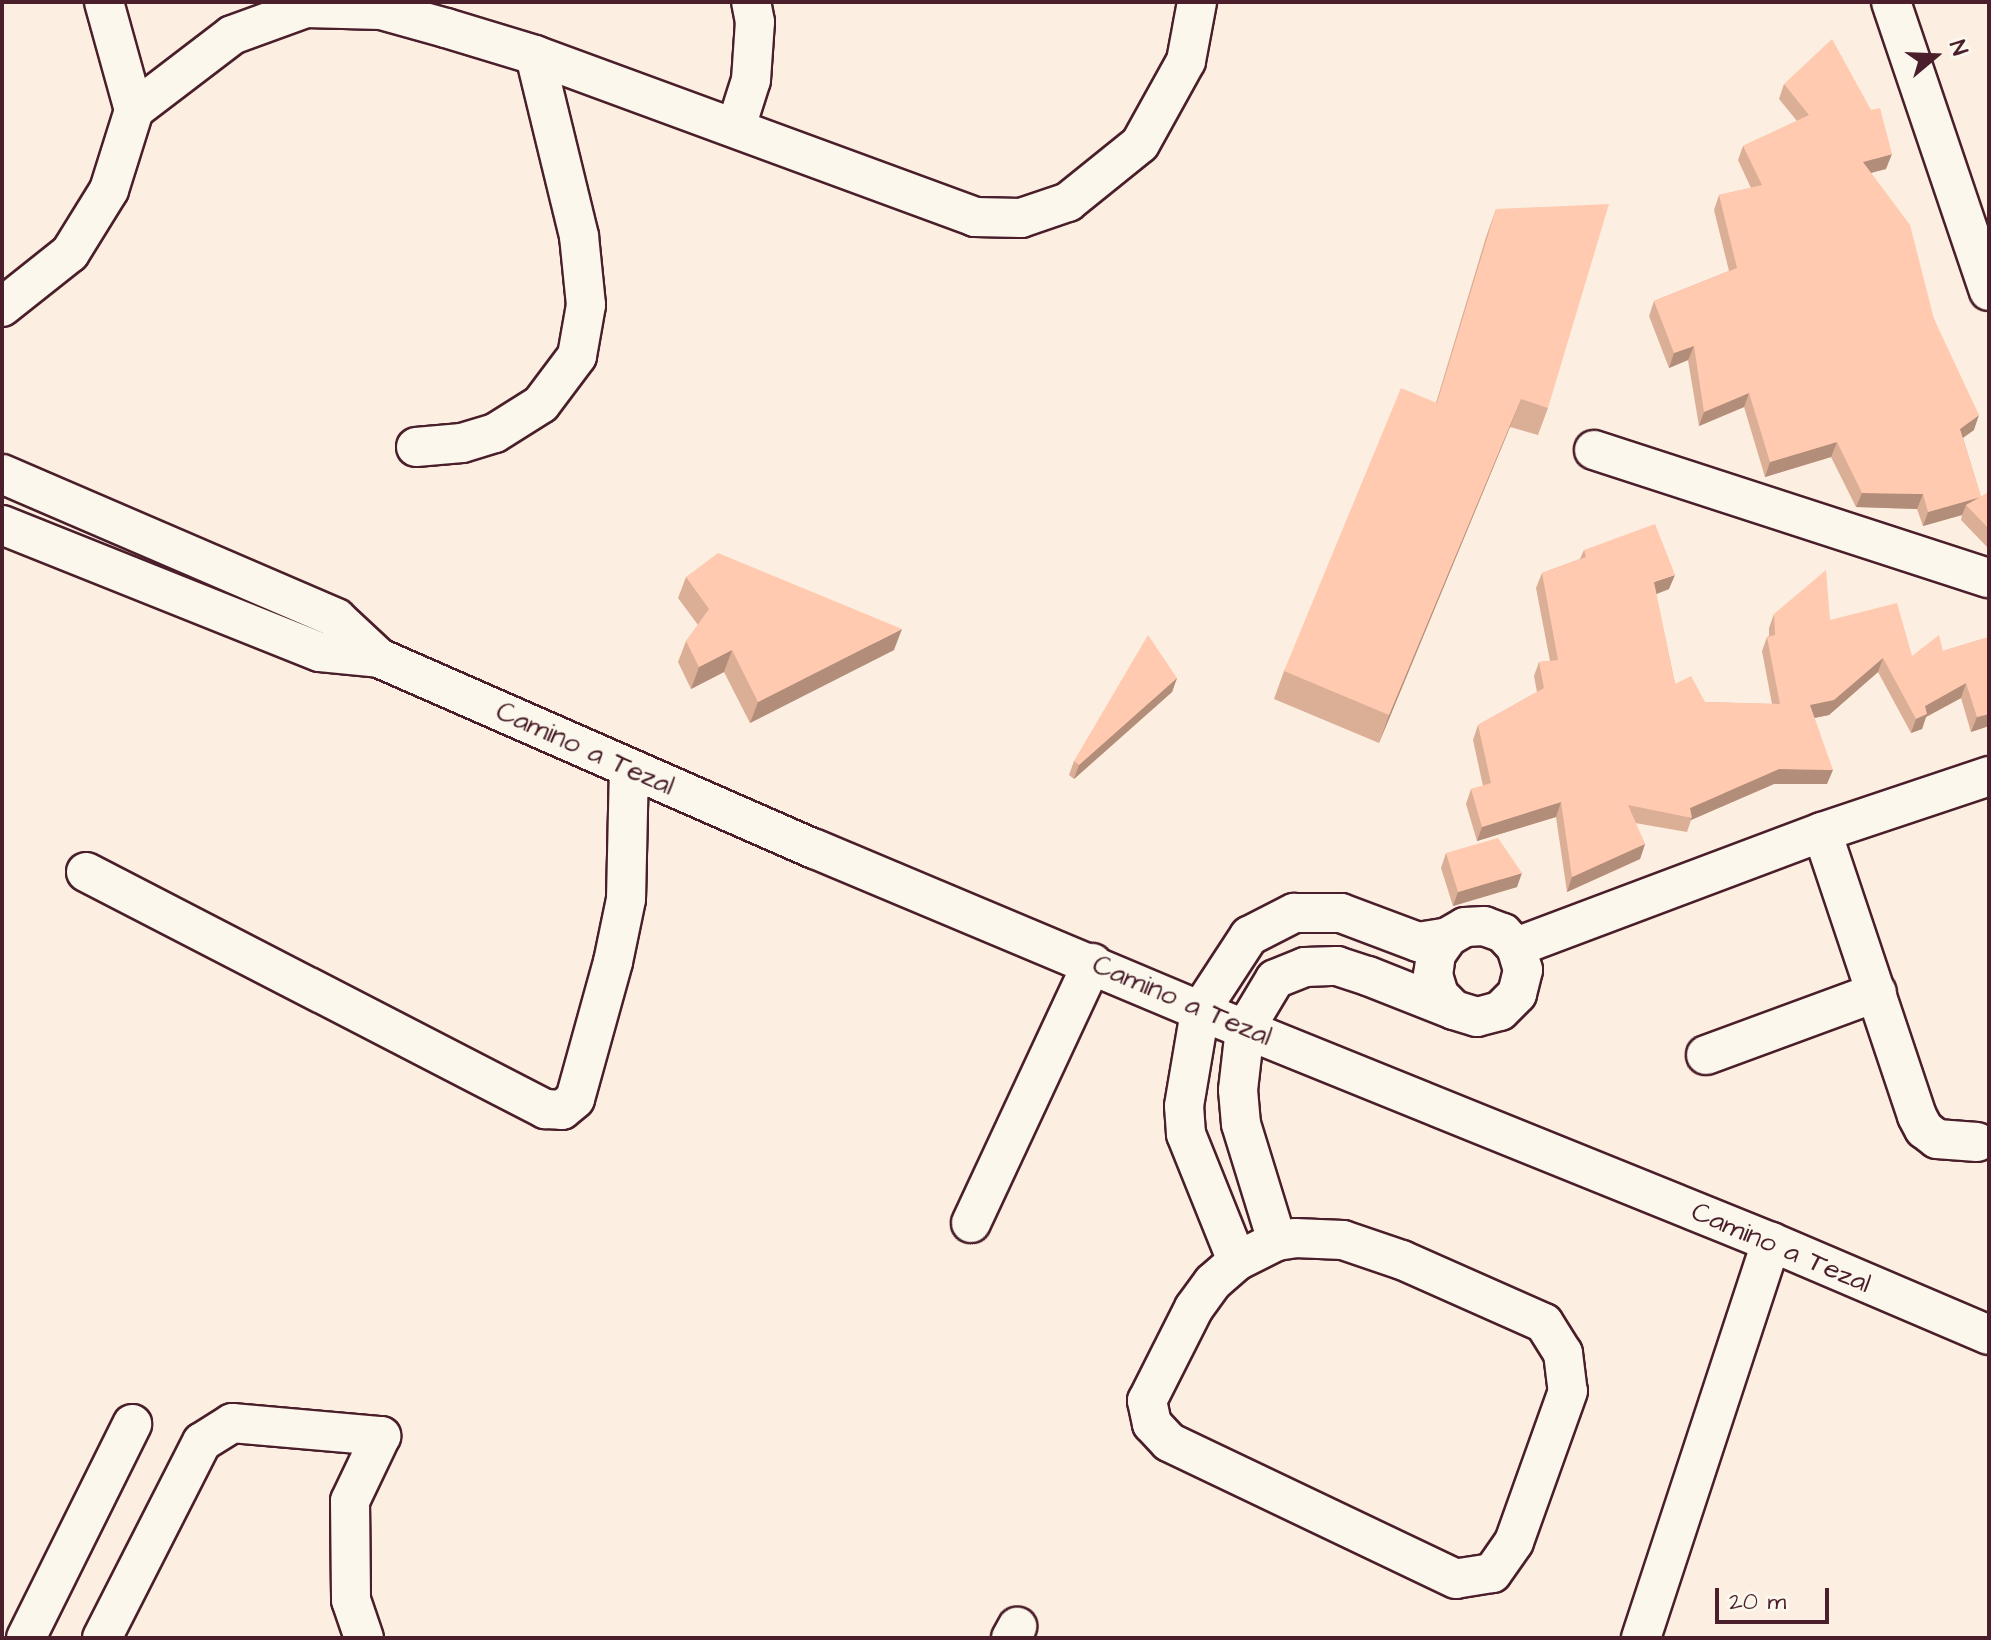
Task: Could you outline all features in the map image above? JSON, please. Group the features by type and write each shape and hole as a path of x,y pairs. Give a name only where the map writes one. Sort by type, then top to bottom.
{"street":[{"path":"2,307 70,253 109,190 134,110 104,2"},
{"path":"736,127 751,80 755,22 751,2"},
{"path":"134,110 232,35 306,8 381,10 535,55 975,217 1021,218 1068,202 1140,144 1186,61 1197,2"},
{"path":"1891,2 1989,291"},
{"path":"416,447 462,443 495,433 541,404 577,356 586,305 579,236 535,55"},
{"path":"1594,450 1989,578"},
{"name":"Camino a Tezal","path":"2,474 336,618 379,658"},
{"name":"Camino a Tezal","path":"2,525 320,652 379,658 629,769 1200,1011 1771,1242 1989,1335"},
{"path":"86,872 545,1109 562,1110 575,1099 613,962 626,899 629,769"},
{"path":"1516,947 1822,832 1989,776"},
{"path":"1822,832 1924,1129 1937,1139 1977,1142"},
{"path":"1237,1261 1186,1134 1184,1106 1200,1011 1249,936 1294,913 1341,913 1418,942 1448,937 1465,927 1484,926 1503,933 1516,947 1523,970 1517,994 1500,1011 1477,1017 1337,966 1305,967 1275,979 1245,1029 1238,1090 1241,1124 1277,1241"},
{"path":"1448,937 1436,954 1433,975 1439,995 1454,1010"},
{"path":"971,1223 1092,963"},
{"path":"1706,1055 1877,992"},
{"path":"1295,1238 1343,1240 1402,1260 1544,1323 1563,1353 1568,1391 1514,1542 1492,1573 1456,1579 1169,1442 1152,1424 1147,1401 1194,1308 1213,1282 1237,1261 1277,1241 1295,1238"},
{"path":"1641,1638 1771,1242"},
{"path":"102,1638 202,1442 232,1423 381,1436 350,1501 351,1600 364,1638"},
{"path":"26,1638 132,1424"}],"building":[{"path":"1832,39 1871,110 1880,108 1892,154 1863,162 1910,225 1934,319 1979,415 1960,429 1981,497 1928,512 1923,494 1862,493 1837,442 1770,462 1749,393 1704,412 1694,346 1674,353 1654,301 1737,268 1719,195 1762,185 1743,146 1809,115 1784,84"},
{"path":"1609,204 1548,408 1521,399 1389,715 1284,671 1401,388 1437,403 1496,209"},
{"path":"1989,492 1989,529 1966,505"},
{"path":"1655,524 1675,575 1654,582 1675,684 1691,676 1705,702 1780,704 1767,637 1775,635 1774,614 1826,570 1830,620 1897,603 1912,656 1939,635 1943,651 1989,637 1989,714 1977,717 1966,683 1925,706 1927,714 1916,719 1883,658 1834,700 1810,705 1833,770 1779,769 1690,808 1692,818 1628,805 1645,844 1572,877 1561,802 1482,827 1471,789 1491,783 1478,725 1544,688 1539,662 1558,660 1542,573 1586,557 1584,550"},
{"path":"718,553 902,629 758,702 732,650 699,667 686,641 709,609 686,577"},
{"path":"1148,635 1177,678 1079,765 1074,761"},
{"path":"1498,838 1522,873 1458,892 1446,853"}]}
